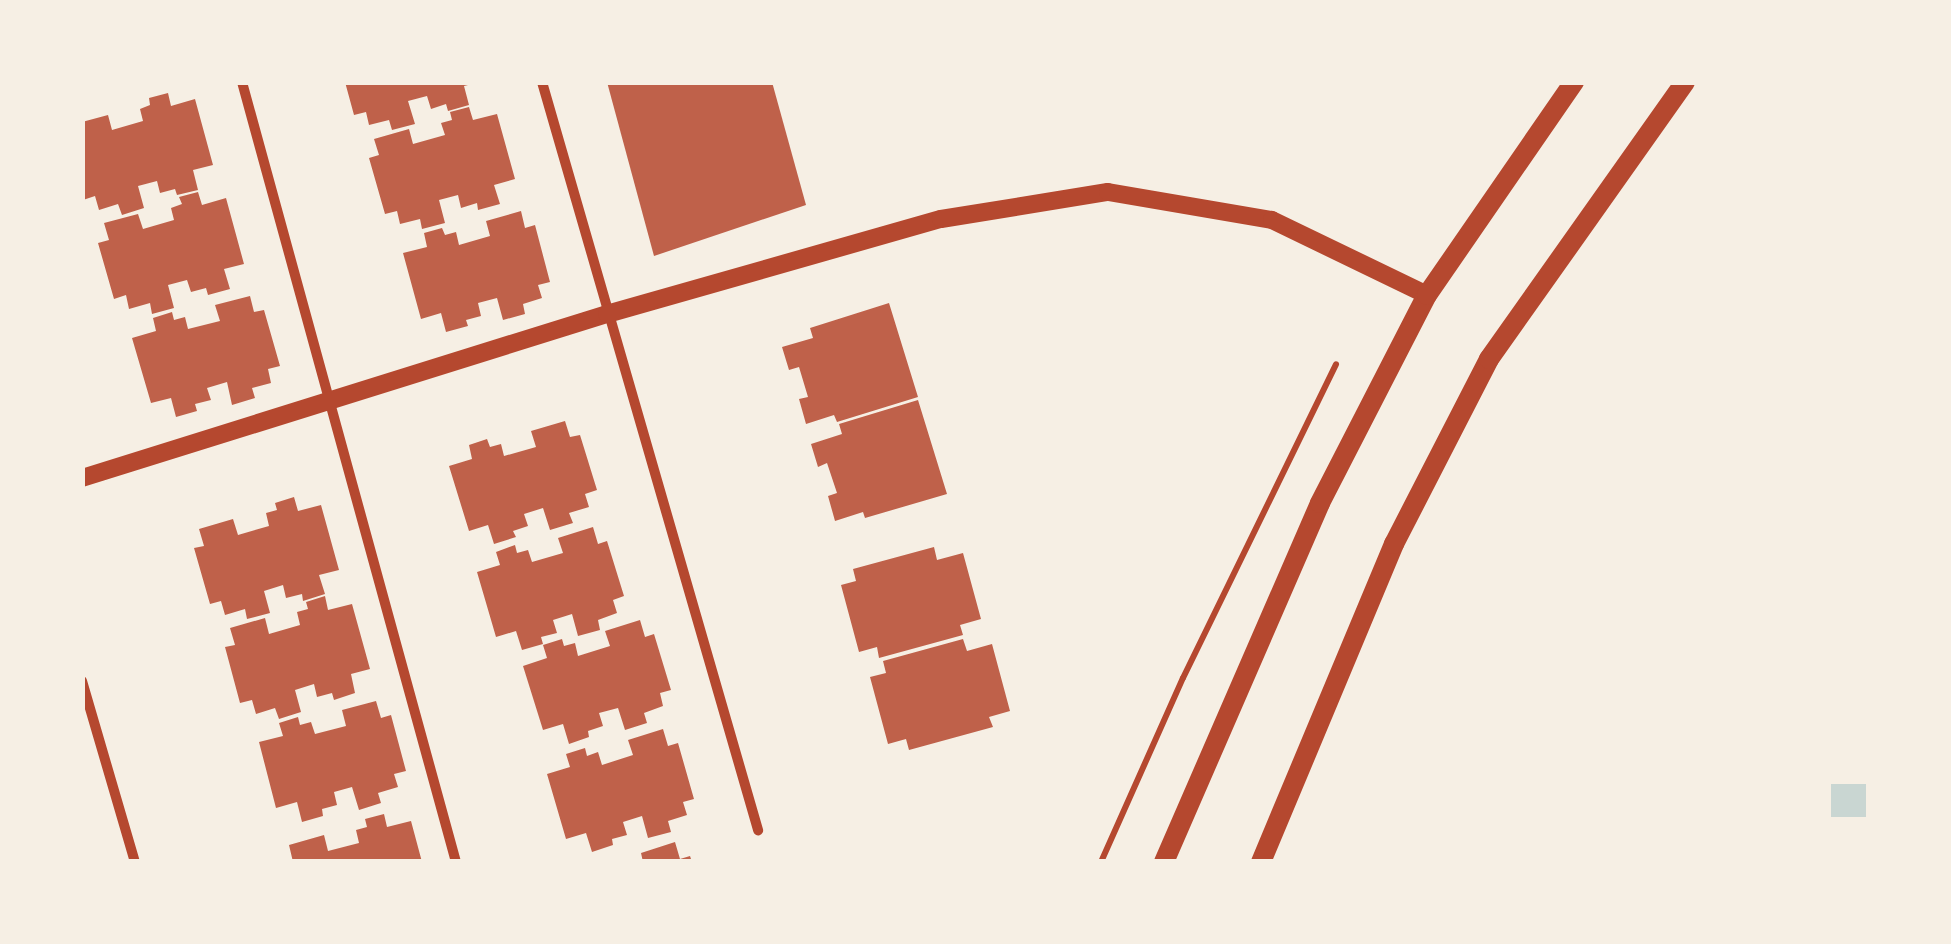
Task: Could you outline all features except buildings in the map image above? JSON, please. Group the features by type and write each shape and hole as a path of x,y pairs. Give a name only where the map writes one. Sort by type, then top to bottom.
{"main road":[{"path":"1164,862 1320,503 1427,295 1574,82"},
{"path":"1261,862 1394,544 1488,360 1685,82"}],"street":[{"path":"242,82 326,402 456,862"},
{"path":"542,82 758,830"},
{"path":"82,478 607,314 941,219 1108,192 1272,220 1427,295"},
{"path":"82,681 134,862"}],"path":[{"path":"1101,862 1183,678 1336,364"}],"shaded area":[{"path":"1831,784 1868,784 1868,817 1831,817"}]}
